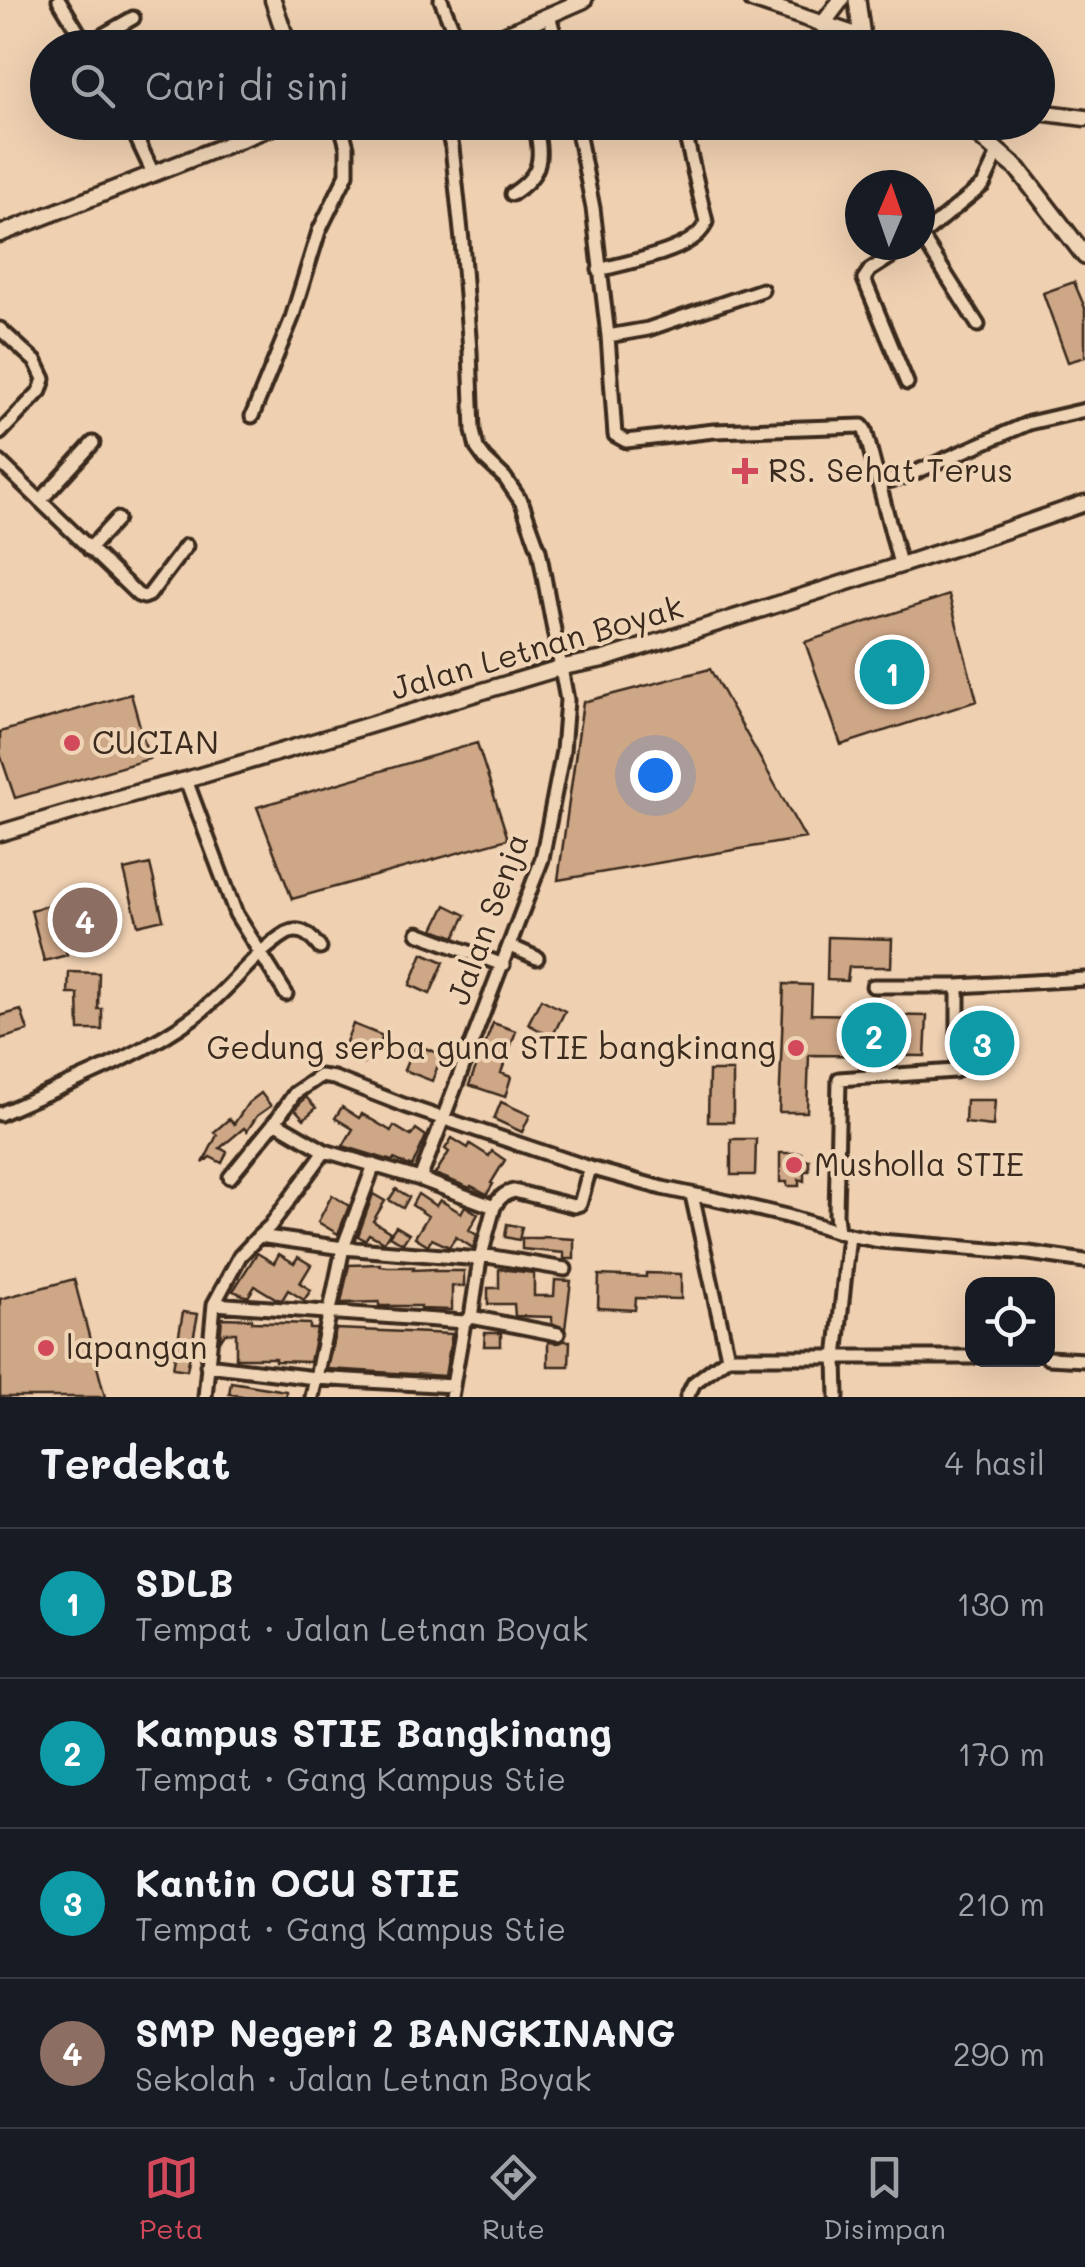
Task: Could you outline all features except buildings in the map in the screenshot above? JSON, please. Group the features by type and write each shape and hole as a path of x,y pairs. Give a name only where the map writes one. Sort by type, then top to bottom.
{"main road":[{"path":"857,0 865,30"},
{"path":"982,140 1018,169 1085,256"}],"street":[{"path":"59,0 77,30"},
{"path":"273,0 283,30"},
{"path":"441,0 453,30"},
{"path":"522,30 584,0"},
{"path":"752,0 836,30"},
{"path":"822,25 841,0"},
{"path":"549,14 553,30"},
{"path":"113,30 133,18"},
{"path":"1055,114 1085,118"},
{"path":"137,140 153,173"},
{"path":"0,234 238,140"},
{"path":"252,416 292,318 319,231 347,174 345,140"},
{"name":"Jalan Senja","path":"420,1179 534,885 549,831 568,700 540,550 514,489 477,448 473,432 462,241 450,140"},
{"path":"512,194 530,182 538,166 538,140"},
{"path":"580,140 593,208 608,336 614,435 626,442 714,431 862,426 900,564"},
{"path":"600,270 668,250 693,240 704,230 706,222 687,141"},
{"path":"935,224 983,185 998,154"},
{"path":"935,259 978,324"},
{"path":"886,260 864,279 907,383"},
{"path":"608,336 648,329 762,290"},
{"path":"0,329 36,362 44,379 40,391 0,433"},
{"path":"880,483 907,476 1029,423 1085,410"},
{"path":"40,501 93,443"},
{"path":"0,462 138,595 149,594 186,546"},
{"name":"Jalan Letnan Boyak","path":"0,833 604,659 953,550 1085,503"},
{"path":"89,549 117,519"},
{"path":"186,780 236,914 286,994"},
{"path":"0,1114 147,1046 200,1012 280,937 294,930 310,936 320,948"},
{"path":"418,933 502,964"},
{"path":"510,946 537,958"},
{"path":"873,986 1085,980"},
{"path":"837,1397 844,1234 836,1214 839,1079 955,1071 958,986"},
{"path":"230,1178 294,1093 320,1076 590,1168 787,1216 844,1234 1085,1261"},
{"path":"275,1122 326,1150 494,1207"},
{"path":"205,1397 214,1304 240,1256 326,1150"},
{"path":"312,1397 343,1248 374,1165"},
{"path":"206,1365 452,1391 494,1207 500,1198 514,1191 574,1206 580,1204 590,1168"},
{"path":"692,1195 728,1357"},
{"path":"259,1236 566,1269"},
{"path":"214,1304 468,1320 558,1334"},
{"path":"687,1397 694,1383 728,1357 965,1357"},
{"path":"1055,1358 1085,1360"}],"place":[{"name":"RS. Sehat Terus","path":"745,471"},
{"name":"SDLB","path":"892,672"},
{"name":"CUCIAN","path":"72,743"},
{"name":"SMP Negeri 2 BANGKINANG","path":"85,920"},
{"name":"Kampus STIE Bangkinang","path":"874,1035"},
{"name":"Kantin OCU STIE","path":"982,1043"},
{"name":"Gedung serba guna STIE bangkinang","path":"796,1048"},
{"name":"Musholla STIE","path":"794,1165"},
{"name":"lapangan","path":"46,1348"}]}
